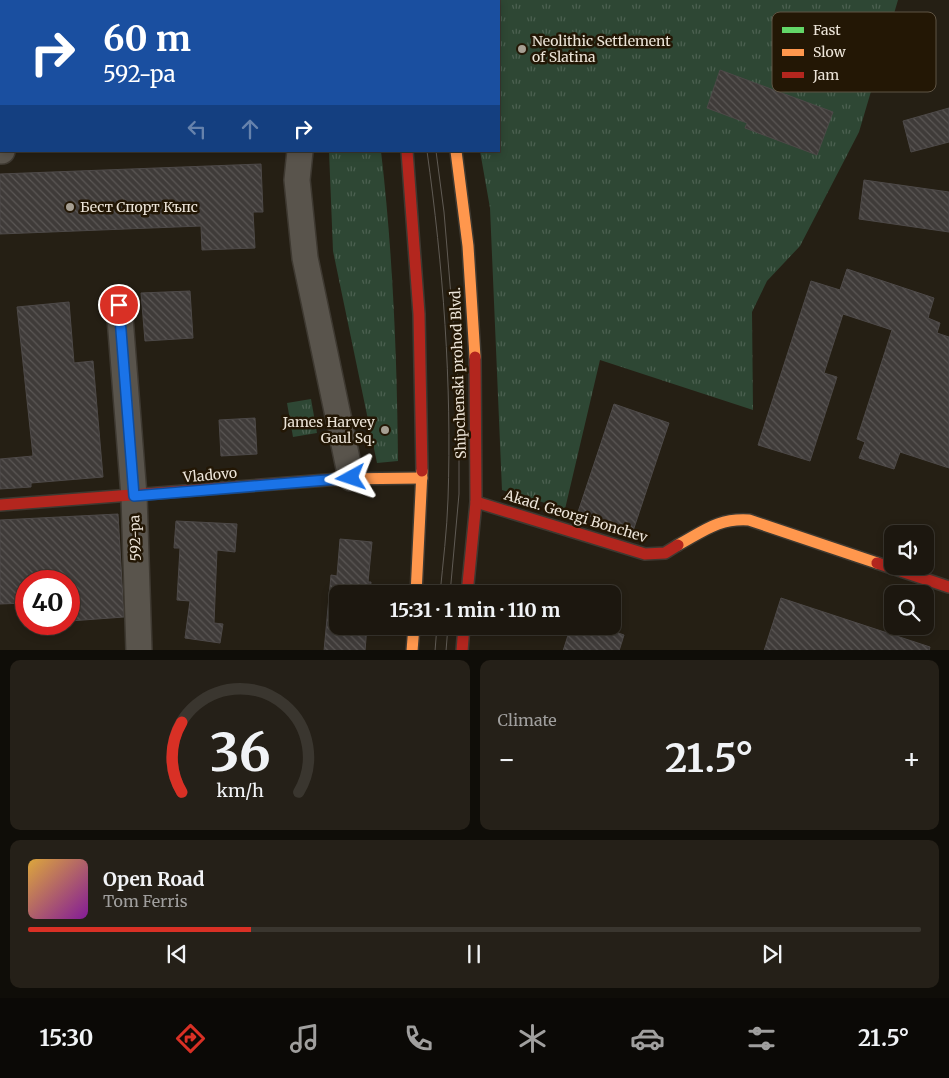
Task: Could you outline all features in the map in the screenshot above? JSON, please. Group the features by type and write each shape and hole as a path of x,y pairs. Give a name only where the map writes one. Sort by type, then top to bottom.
{"main road":[{"path":"407,152 416,240 422,358 422,478 416,585"},
{"name":"Shipchenski prohod Blvd.","path":"456,152 468,246 475,350 476,502 468,585"},
{"name":"Vladovo","path":"0,505 351,478 422,478"},
{"name":"Akad. Georgi Bonchev","path":"476,502 646,554 665,553 712,526 730,519 748,520 949,587"},
{"path":"412,650 413,635"},
{"path":"462,650 463,635"}],"street":[{"path":"300,152 297,180 306,258 351,478"},
{"name":"592-ра","path":"119,305 134,496 139,650"}],"green space":[{"path":"500,0 898,0 894,12 772,12 772,92 871,92 859,132 800,246 767,281 752,312 753,410 600,360 565,509 502,490 490,208 480,152 500,152"},
{"path":"329,152 381,152 394,306 398,461 377,463 333,251"},
{"path":"311,399 317,433 293,437 287,403"}],"building":[{"path":"720,70 772,89 772,92 779,92 833,112 817,155 745,128 747,123 707,108"},
{"path":"949,108 949,142 911,152 903,121"},
{"path":"261,164 263,212 253,212 255,248 202,250 201,226 0,234 0,174"},
{"path":"864,180 949,192 949,232 859,219"},
{"path":"847,269 934,298 928,318 940,323 937,333 949,337 949,468 900,452 894,469 859,458 865,442 857,439 892,330 843,314 824,373 837,377 810,461 758,445 811,281 840,290"},
{"path":"190,291 193,338 145,341 141,293"},
{"path":"69,302 74,363 93,361 103,477 31,483 31,487 0,489 0,459 33,456 17,307"},
{"path":"614,404 669,423 633,531 578,512"},
{"path":"255,418 257,454 221,456 219,420"},
{"path":"118,514 124,617 80,620 80,570 15,570 15,603 0,604 0,520"},
{"path":"176,521 237,524 235,552 217,550 214,623 223,624 220,643 185,638 190,601 177,600 180,548 174,548"},
{"path":"340,539 372,542 368,582 371,582 371,585 330,585 331,575 337,576"},
{"path":"329,597 329,635 366,635 365,650 324,650"},
{"path":"781,598 884,632 884,635 894,635 930,647 929,650 764,650"},
{"path":"621,634 624,635 619,650 563,650 568,635"}],"tram line":[{"path":"427,152 442,281 449,412 446,535 441,585"},
{"path":"436,152 444,212 459,392 459,494 451,585"},
{"path":"435,650 436,635"},
{"path":"446,650 447,635"}],"traffic: slow":[{"path":"456,152 468,246 475,357"},
{"path":"416,585 422,471"},
{"path":"340,479 422,478"},
{"path":"678,545 720,523 749,520 877,563"},
{"path":"412,650 413,635"}],"traffic: jam":[{"path":"407,152 419,314 422,471"},
{"path":"468,585 476,502 475,357"},
{"path":"0,505 340,479"},
{"path":"476,502 645,554 665,553 678,545"},
{"path":"877,563 949,587"},
{"path":"462,650 463,635"}],"place":[{"name":"Neolithic Settlement of Slatina","path":"522,49"},
{"name":"Бест Спорт Къпс","path":"70,207"},
{"name":"James Harvey Gaul Sq.","path":"385,430"}],"route":[{"path":"119,305 134,496 351,478"}]}
